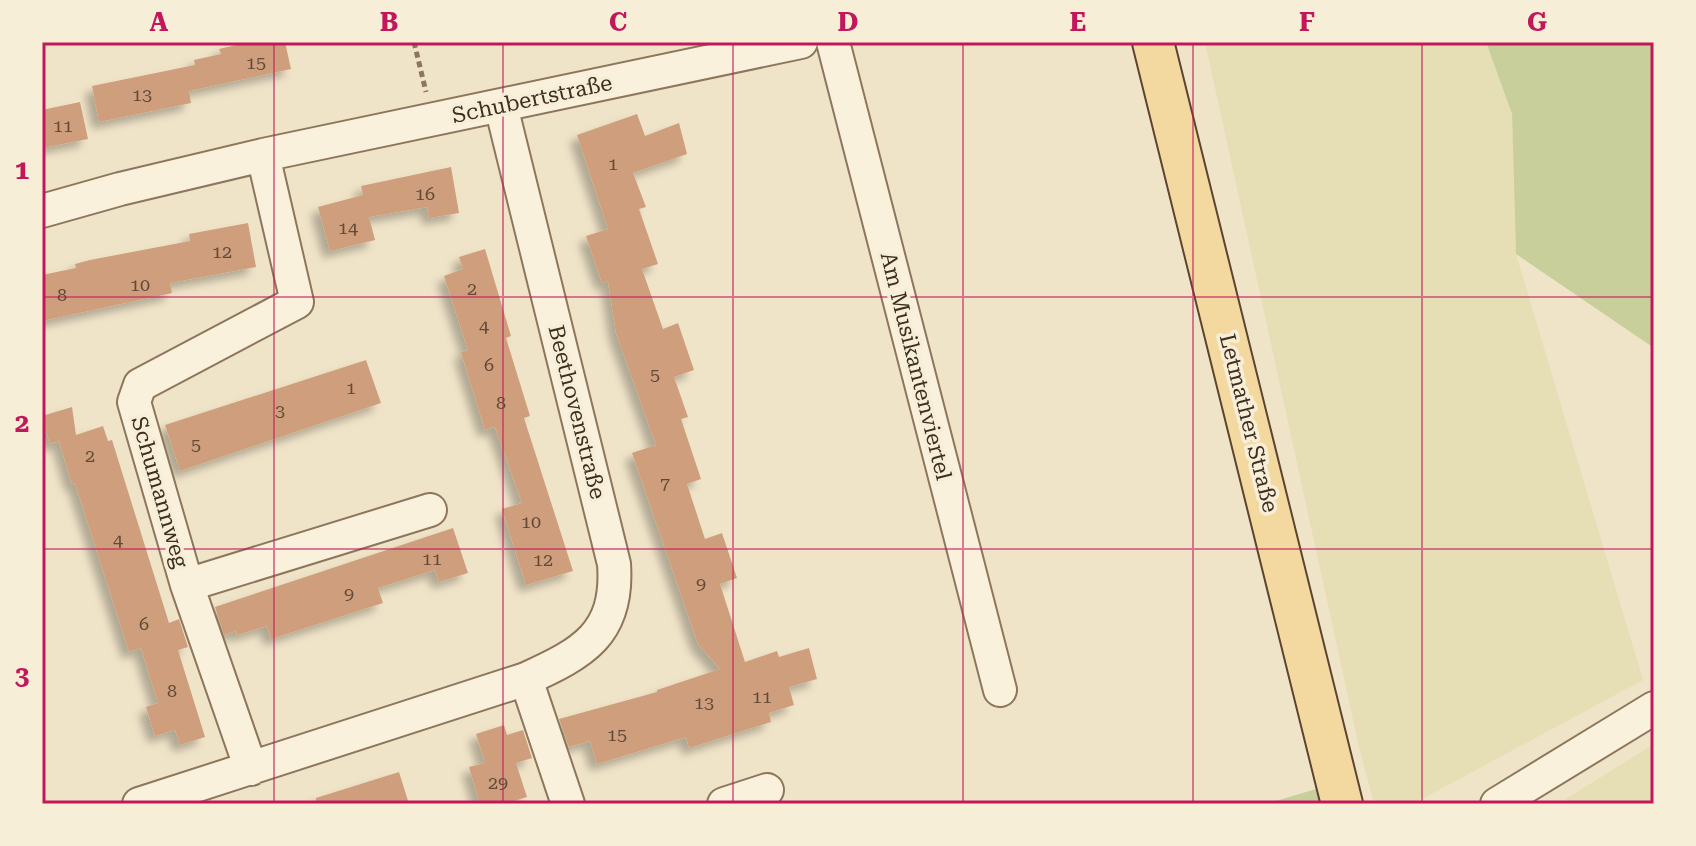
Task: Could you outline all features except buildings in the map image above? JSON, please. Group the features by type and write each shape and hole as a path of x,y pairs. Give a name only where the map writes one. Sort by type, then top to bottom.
{"main road":[{"name":"Letmather Straße","path":"1153,42 1342,804"}],"street":[{"name":"Schubertstraße","path":"42,211 263,155 801,42"},
{"name":"Am Musikantenviertel","path":"833,42 1000,690"},
{"name":"Beethovenstraße","path":"139,804 526,679 569,659 595,637 610,612 616,589 614,564 501,106"},
{"name":"Schumannweg","path":"251,769 187,585 134,402 140,385 297,302 263,155"},
{"name":"Schumannweg","path":"187,585 430,510"},
{"path":"526,679 568,804"},
{"path":"1497,804 1654,708"},
{"path":"724,804 767,790"}],"path":[{"path":"414,42 432,120"}],"shaded area":[{"path":"1205,42 1486,42 1512,114 1516,254 1643,680 1413,804 1374,804"},
{"path":"1654,744 1654,804 1558,804"}],"green space":[{"path":"1486,42 1654,42 1654,348 1516,254 1512,114"},
{"path":"1316,789 1320,804 1266,804"}]}
